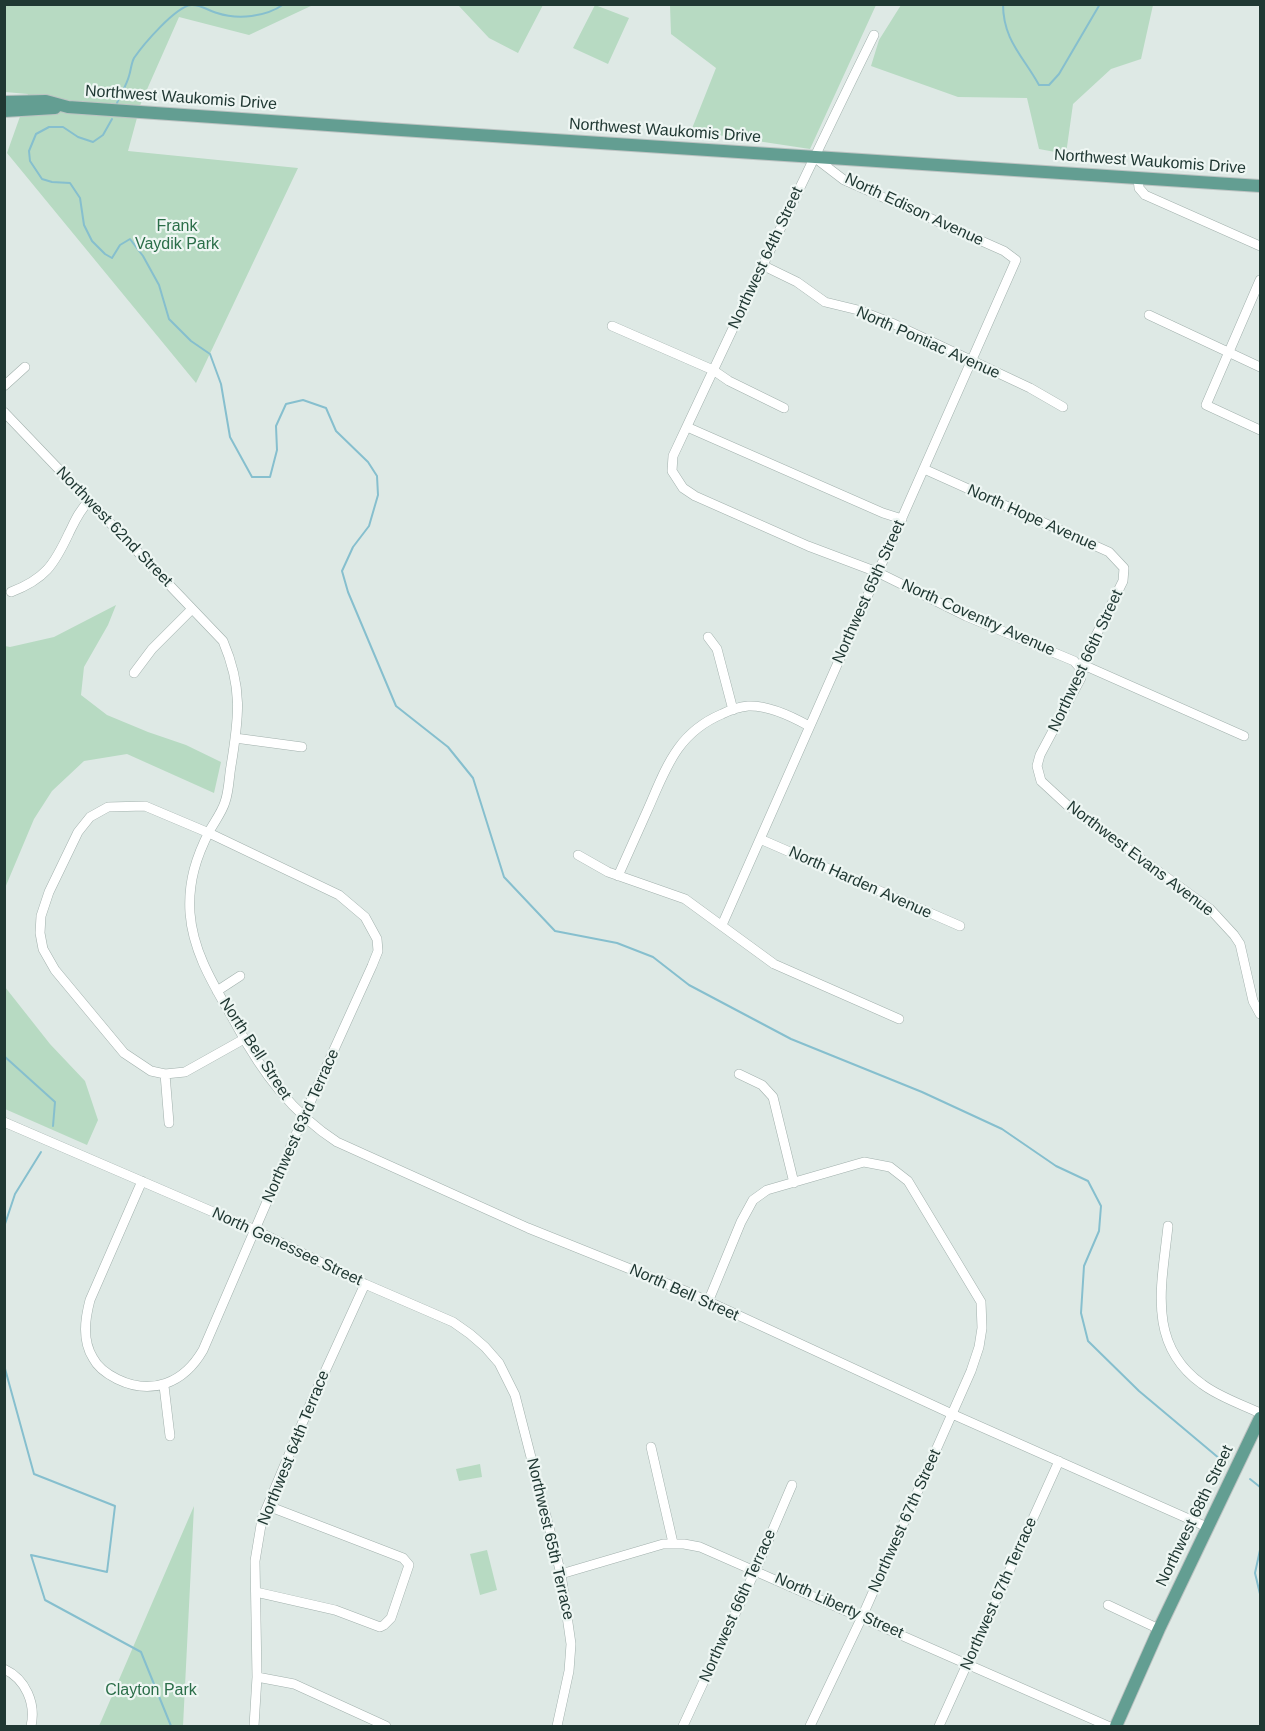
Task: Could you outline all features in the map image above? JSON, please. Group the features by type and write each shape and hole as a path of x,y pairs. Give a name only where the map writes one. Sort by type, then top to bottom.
{"main road":[{"name":"Northwest Waukomis Drive","path":"4,102 46,101 68,106"},
{"name":"Northwest Waukomis Drive","path":"4,111 68,106 1260,186"},
{"name":"Northwest 68th Street","path":"1116,1726 1159,1629 1260,1418"}],"street":[{"name":"Northwest 64th Street","path":"679,482 672,471 673,456 762,265 874,35"},
{"name":"North Edison Avenue","path":"814,157 844,180 1004,251 1016,260"},
{"path":"1138,178 1139,188 1145,195 1260,246"},
{"name":"Northwest 65th Street","path":"722,925 1016,260"},
{"name":"North Pontiac Avenue","path":"762,265 797,282 825,302 858,310 894,324 1030,388 1063,407"},
{"path":"1260,280 1206,405 1260,430"},
{"path":"1149,315 1260,367"},
{"path":"612,326 713,370 729,381 784,408"},
{"path":"4,386 25,367"},
{"name":"Northwest 62nd Street","path":"4,412 223,641"},
{"path":"687,428 883,513 902,519"},
{"name":"North Hope Avenue","path":"924,469 1109,552 1124,568 1123,581"},
{"name":"North Coventry Avenue","path":"679,482 683,488 695,496 808,546 877,572 966,616 1074,661 1080,669 1088,667 1244,736"},
{"path":"11,592 30,585 43,576 54,563 76,518 89,501"},
{"name":"Northwest 66th Street","path":"1038,774 1040,756 1074,693 1081,678 1080,669 1123,581"},
{"path":"134,673 147,654 192,609"},
{"path":"708,637 717,649 732,710"},
{"name":"North Bell Street","path":"223,641 237,680 235,738 225,802 208,833 195,863 191,880 192,931 200,959 244,1039 274,1085 303,1118 337,1142 528,1228 690,1293 952,1414 1208,1527"},
{"path":"618,876 672,756 694,730 713,718 750,706 790,717 809,726"},
{"path":"235,738 302,747"},
{"name":"Northwest Evans Avenue","path":"1038,774 1041,781 1067,805 1210,909 1226,926 1240,944 1253,1001 1260,1014"},
{"name":"Northwest 63rd Terrace","path":"164,1386 185,1372 198,1358 378,951 377,939 365,917 339,895 208,833 144,806 108,807 90,817 78,832 49,892 41,916 40,933 43,949 55,970 124,1053 151,1071 165,1074"},
{"name":"North Harden Avenue","path":"760,839 960,927"},
{"path":"578,855 618,876 686,899 774,964 899,1019"},
{"name":"North Bell Street","path":"217,990 240,976"},
{"path":"169,1123 165,1074 185,1072 244,1039"},
{"path":"739,1074 762,1085 772,1097 794,1183"},
{"name":"North Genessee Street","path":"4,1122 255,1230 365,1284 453,1322 478,1340 491,1354 507,1378 523,1422"},
{"name":"Northwest 67th Street","path":"708,1302 741,1222 753,1200 767,1190 864,1162 890,1167 908,1180 981,1302 980,1347 971,1371 862,1617 810,1726"},
{"path":"142,1181 90,1300 85,1319 86,1338 92,1358 105,1372 122,1381 142,1387 164,1386 170,1436"},
{"path":"1168,1226 1160,1301 1167,1338 1182,1365 1201,1384 1260,1413"},
{"name":"Northwest 64th Terrace","path":"254,1726 257,1677 257,1543 262,1519 312,1400 365,1284"},
{"name":"Northwest 65th Terrace","path":"523,1422 561,1574 571,1644 557,1726"},
{"path":"651,1447 673,1544"},
{"name":"Northwest 67th Terrace","path":"939,1726 1059,1461"},
{"name":"Northwest 66th Terrace","path":"682,1726 756,1569 792,1485"},
{"path":"256,1592 335,1610 380,1627 391,1618 409,1565 403,1558 268,1506"},
{"name":"North Liberty Street","path":"561,1574 663,1544 700,1546 1108,1726"},
{"path":"1107,1605 1159,1629"},
{"path":"7,1670 27,1690 34,1715 32,1726"},
{"path":"257,1677 294,1684 386,1726"}],"green space":[{"path":"670,4 876,5 810,149 691,131 716,68 671,34"},
{"name":"Frank Vaydik Park","path":"4,5 313,5 249,35 179,17 141,103 128,151 298,168 196,383 7,153 28,94 5,92"},
{"path":"458,5 543,5 518,53 489,38"},
{"path":"595,5 629,18 608,64 573,48"},
{"path":"901,5 1153,5 1141,59 1111,69 1073,104 1066,154 1039,149 1027,98 958,97 871,66 879,40"},
{"path":"116,605 108,625 84,667 81,695 107,715 186,745 221,762 214,793 127,754 84,761 52,791 34,819 5,888 5,646 10,647 54,637"},
{"path":"5,987 50,1044 85,1081 98,1120 87,1145 5,1109"},
{"path":"480,1464 482,1477 459,1481 456,1469"},
{"name":"Clayton Park","path":"194,1506 183,1726 99,1726"},
{"path":"487,1550 497,1590 480,1595 470,1554"}],"waterway":[{"path":"116,106 128,80 134,58 160,27 184,7 194,5 225,15 243,17 269,12 284,4"},
{"path":"1003,4 1006,28 1010,38 1039,85 1049,85 1059,74 1100,4"},
{"path":"112,119 103,135 93,142 78,137 63,127 49,127 36,134 29,151 30,161 42,179 70,183 80,198 84,225 92,241 105,254 112,258 120,245 130,239 143,256 159,285 169,319 191,341 210,354 221,384 230,437 252,477 270,477 277,450 276,426 286,404 303,400 326,408 336,431 368,462 377,476 378,495 369,526 353,547 342,571 348,592 396,706 448,747 473,778 504,877 555,931 617,943 653,957 689,985 791,1039 922,1092 1002,1129 1056,1166 1088,1181 1101,1206 1099,1231 1084,1266 1081,1313 1088,1341 1139,1391 1220,1459"},
{"path":"4,1056 55,1102 53,1126"},
{"path":"4,1227 15,1194 41,1152"},
{"path":"4,1365 34,1474 115,1506 107,1572 31,1555 45,1600 141,1652 171,1726"},
{"path":"1250,1479 1260,1487"},
{"path":"1260,1550 1255,1573 1260,1594"}]}
